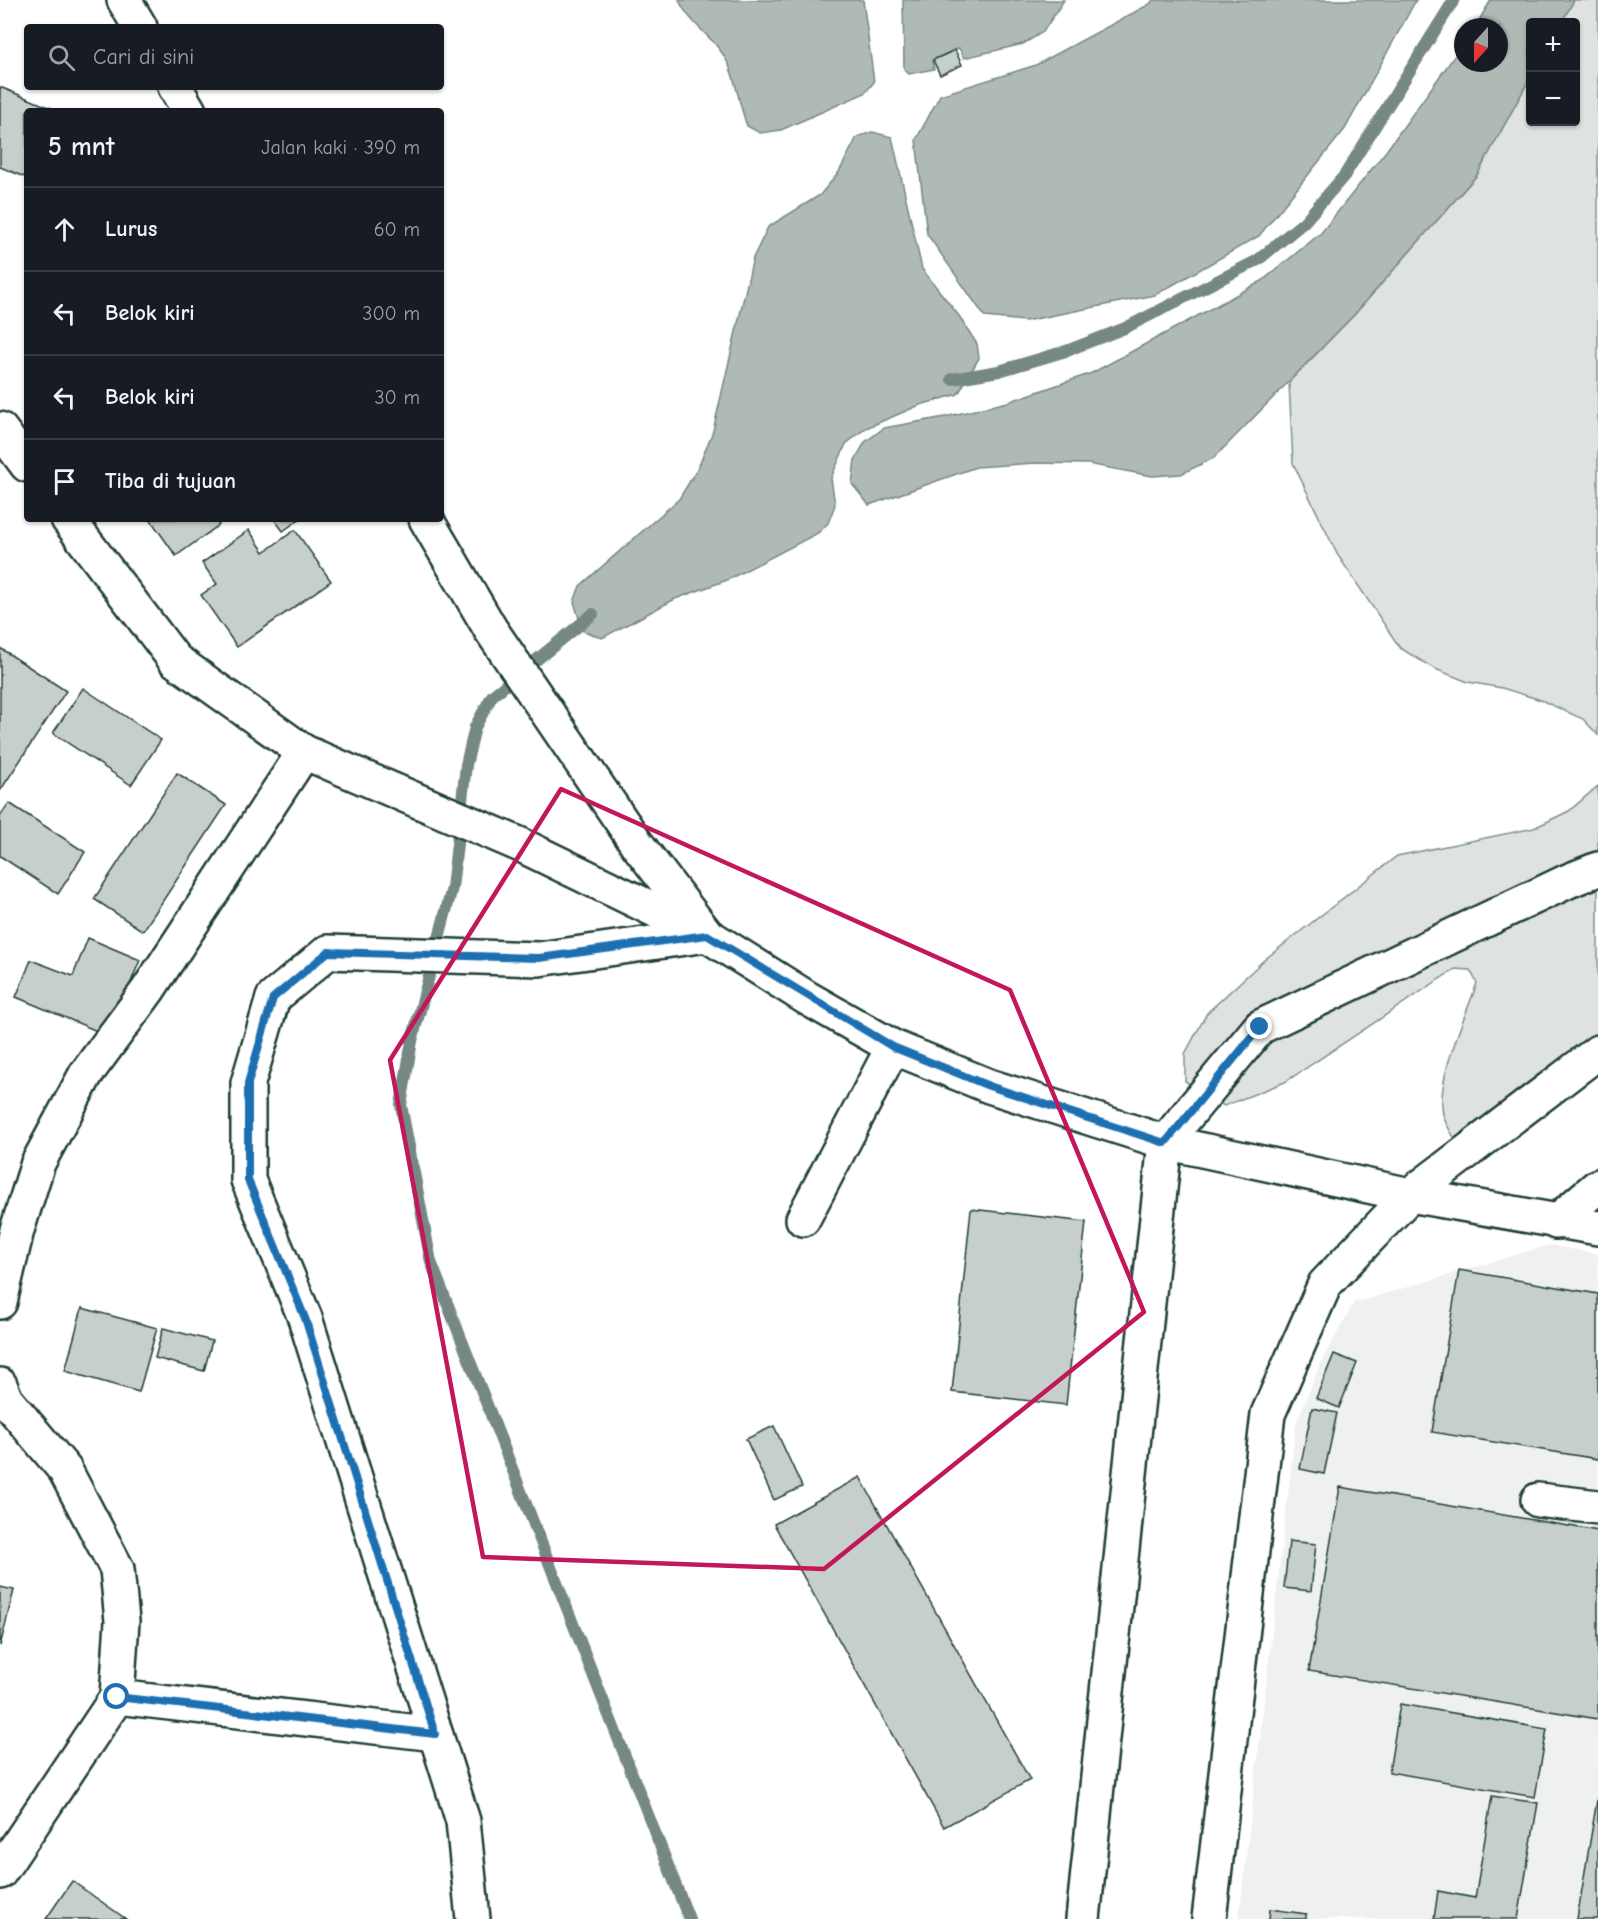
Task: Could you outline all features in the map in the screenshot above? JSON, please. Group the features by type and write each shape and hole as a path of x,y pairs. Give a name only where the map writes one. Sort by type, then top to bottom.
{"lane":[{"path":"124,0 138,24"},
{"path":"177,90 187,108"},
{"path":"0,429 24,461"},
{"path":"70,522 175,660 304,752 520,845 707,935 893,1047 989,1086 1165,1143 1410,1195 1598,1228"},
{"path":"428,522 491,630 637,844 707,935"},
{"path":"0,1302 17,1230 38,1163 86,1074 148,990 304,752"},
{"path":"1083,1919 1165,1143 1260,1027 1568,880 1598,869"},
{"path":"474,1919 463,1821 305,1318 248,1180 248,1083 273,998 328,952 539,958 707,935"},
{"path":"803,1219 893,1047"},
{"path":"1209,1919 1268,1414 1325,1284 1410,1195 1598,1052"},
{"path":"1556,1222 1598,1186"},
{"path":"0,1385 6,1400 66,1470 117,1569 122,1621 117,1697 0,1872"},
{"path":"1538,1500 1598,1507"},
{"path":"117,1697 435,1734"}],"highlighted area":[{"path":"561,789 1010,990 1144,1312 824,1569 483,1557 390,1060"}],"shaded area":[{"path":"679,0 863,0 874,82 865,93 781,130 760,133 747,126 731,70 723,54 683,9"},
{"path":"903,0 1064,0 1043,32 1023,44 964,58 959,48 932,60 934,69 909,74 904,69"},
{"path":"1153,0 1416,0 1345,129 1259,236 1155,295 1025,321 985,317 927,234 916,140 940,95 1036,65 1150,4"},
{"path":"1491,0 1574,0 1564,18 1526,18 1526,85 1477,175 1354,315 1214,458 1181,474 1152,476 1088,464 1036,463 976,467 869,505 852,484 855,460 865,442 884,428 1008,402 1092,373 1262,281 1321,233 1386,151 1454,57 1454,72 1508,72 1508,18 1480,18"},
{"path":"1574,0 1598,0 1598,735 1583,719 1541,700 1502,688 1468,682 1433,668 1400,648 1337,554 1293,463 1289,382 1354,315 1477,175 1526,85 1526,126 1580,126 1580,18 1564,18"},
{"path":"872,132 892,137 922,269 959,316 977,344 979,358 958,394 920,405 866,428 846,444 831,478 835,505 828,523 818,533 727,580 675,599 602,638 583,631 574,602 580,586 679,499 698,468 713,431 753,258 768,227 820,195 839,172 857,137"},
{"path":"1598,786 1598,1052 1465,1154 1446,1123 1442,1104 1443,1087 1452,1050 1477,983 1470,970 1455,969 1285,1082 1224,1106 1185,1081 1185,1054 1207,1013 1264,960 1397,856 1534,828 1569,811"},
{"path":"1549,1245 1598,1254 1598,1919 1239,1919 1296,1424 1322,1360 1354,1303"}],"building":[{"path":"955,50 962,65 940,75 933,60"},
{"path":"0,87 51,108 24,108 24,177 0,167"},
{"path":"152,522 217,522 219,525 176,556"},
{"path":"276,522 296,522 283,531"},
{"path":"249,530 264,552 295,530 331,581 237,647 201,595 217,584 202,563"},
{"path":"0,648 66,691 0,791"},
{"path":"83,688 161,740 131,785 53,733"},
{"path":"177,773 226,805 143,931 94,899"},
{"path":"9,803 85,852 58,894 0,856 0,816"},
{"path":"88,938 140,960 109,1036 16,997 31,960 73,976"},
{"path":"971,1209 1086,1222 1066,1405 952,1392"},
{"path":"1459,1270 1598,1294 1598,1459 1432,1432"},
{"path":"82,1308 157,1328 139,1392 65,1371"},
{"path":"163,1328 212,1341 204,1371 155,1358"},
{"path":"1334,1354 1357,1363 1339,1408 1316,1398"},
{"path":"1312,1408 1337,1413 1324,1474 1300,1469"},
{"path":"774,1426 802,1487 774,1500 746,1439"},
{"path":"860,1477 1030,1780 944,1827 774,1524"},
{"path":"1340,1487 1598,1531 1598,1719 1309,1671"},
{"path":"1289,1541 1316,1544 1311,1591 1284,1588"},
{"path":"0,1587 14,1590 0,1646"},
{"path":"1400,1704 1547,1729 1535,1797 1389,1772"},
{"path":"1598,1794 1598,1919 1577,1919"},
{"path":"1492,1796 1538,1803 1518,1919 1434,1919 1438,1891 1475,1898"},
{"path":"72,1881 126,1919 46,1919"},
{"path":"1270,1909 1306,1914 1306,1919 1269,1919"}],"waterway":[{"path":"952,379 999,371 1066,351 1125,328 1258,260 1304,222 1344,176 1454,0"},
{"path":"593,614 492,696 475,727 466,765 452,888 412,1041 401,1105 431,1262 689,1919"}],"route":[{"path":"117,1697 435,1734 305,1318 248,1180 248,1083 273,998 328,952 539,958 707,935 807,998 893,1047 989,1086 1165,1143 1260,1027"}]}
